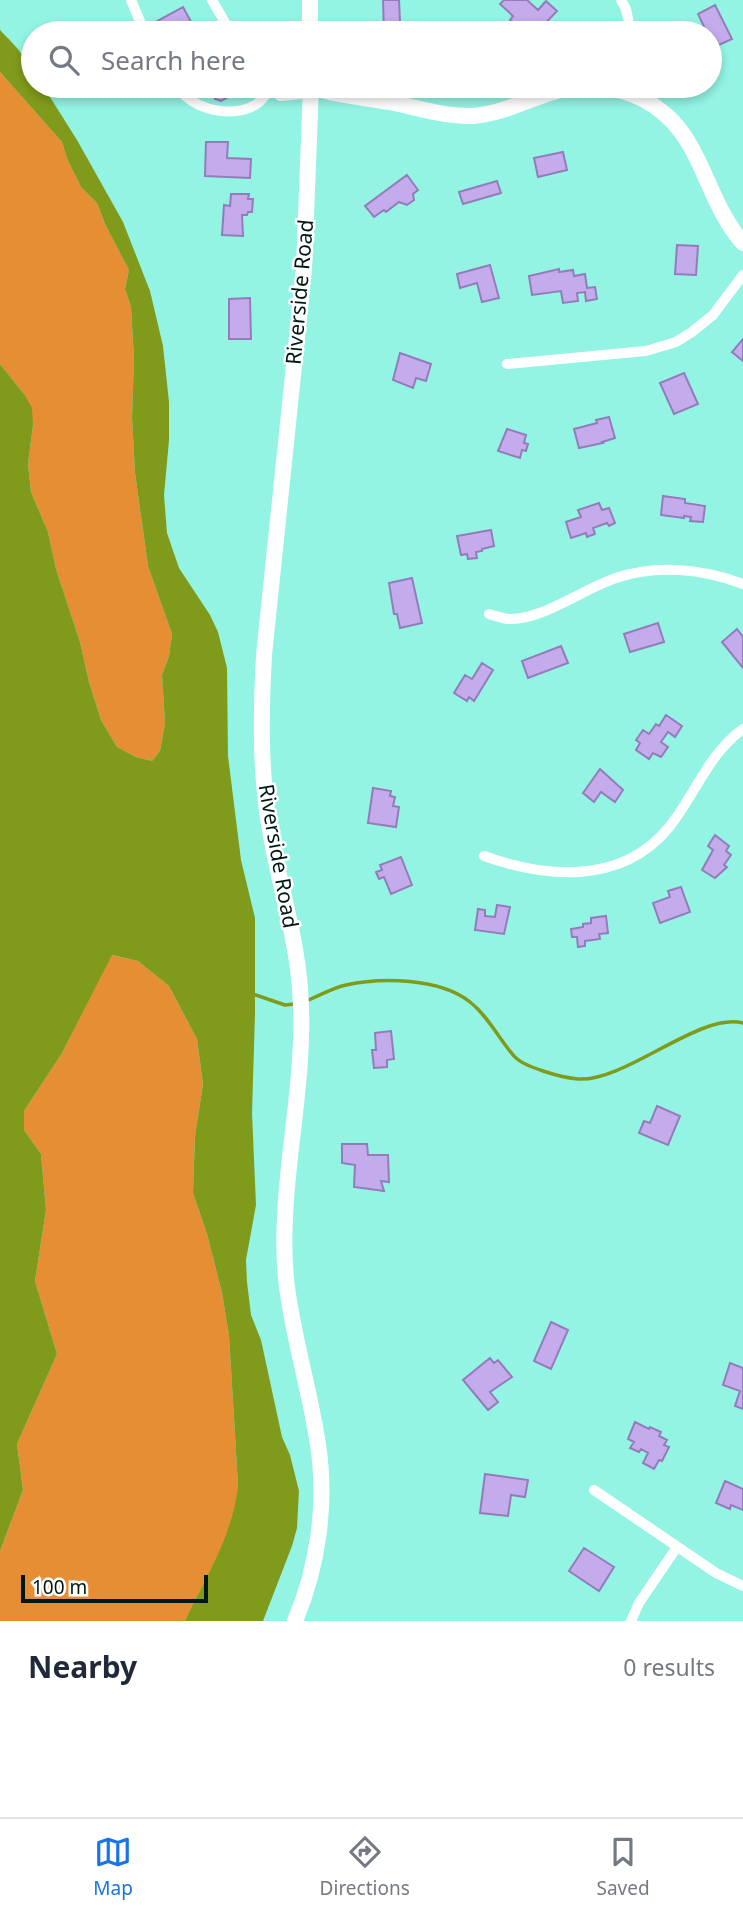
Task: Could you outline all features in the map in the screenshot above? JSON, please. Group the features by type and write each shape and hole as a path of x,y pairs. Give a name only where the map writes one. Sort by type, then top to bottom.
{"street":[{"path":"131,0 140,21"},
{"path":"212,0 224,21"},
{"path":"310,0 310,21"},
{"path":"621,0 628,21"},
{"path":"190,98 222,111 245,109 262,98"},
{"name":"Riverside Road","path":"295,1621 313,1568 320,1522 321,1487 318,1446 286,1276 285,1226 301,1052 300,990 294,939 268,818 262,762 261,708 264,655 304,269 310,98"},
{"path":"372,98 471,116 504,111 537,98"},
{"path":"640,98 679,128 693,150 722,214 743,243"},
{"path":"507,364 646,351 676,342 713,315 743,275"},
{"path":"489,614 509,619 529,617 615,578 643,571 679,569 721,576 743,584"},
{"path":"484,856 516,867 556,872 601,870 626,862 646,850 666,831 714,758 743,729"},
{"path":"594,1490 716,1573 743,1586"},
{"path":"631,1621 639,1602 677,1547"}],"shaded area":[{"path":"0,30 21,54 21,96 0,72"},
{"path":"0,72 62,142 81,187 97,203 129,270 125,289 131,307 134,361 132,417 135,473 148,566 172,634 169,656 162,675 165,723 160,751 152,761 136,757 117,747 101,720 80,642 56,569 48,532 31,492 28,464 33,425 24,394 0,364"},
{"path":"23,98 51,98 123,222 150,291 163,346 169,402 164,495 167,533 179,568 218,632 227,668 228,756 241,860 255,918 252,1113 256,1205 246,1260 247,1282 251,1315 261,1340 282,1437 290,1455 299,1491 297,1528 263,1621 185,1621 225,1539 238,1485 229,1335 222,1293 193,1193 195,1136 203,1084 197,1039 169,986 138,961 112,955 62,1053 24,1111 24,1130 41,1154 46,1210 35,1281 57,1354 17,1444 23,1490 0,1551 0,364 32,408 33,425 28,464 31,492 48,532 56,569 80,642 101,720 117,747 136,757 152,761 160,751 165,723 162,675 169,656 172,634 148,566 135,473 132,417 134,360 131,307 125,289 129,270 97,203 81,187 62,142"},
{"path":"111,955 138,961 169,986 197,1039 203,1084 195,1136 193,1193 222,1293 229,1335 238,1485 236,1504 226,1540 185,1621 0,1621 0,1551 23,1490 17,1444 57,1354 35,1281 46,1210 41,1154 24,1130 24,1111 62,1053"}],"building":[{"path":"383,0 399,0 400,21 384,21"},
{"path":"504,0 527,0 538,10 546,1 557,11 547,21 511,21 513,16 500,4"},
{"path":"715,5 732,39 722,43 722,21 701,21 698,14"},
{"path":"183,7 191,21 157,21"},
{"path":"206,142 228,142 227,158 251,159 250,178 205,176"},
{"path":"563,152 567,170 538,177 534,158"},
{"path":"407,175 418,190 413,194 414,200 407,205 399,202 374,217 365,206"},
{"path":"497,181 501,193 463,204 459,192"},
{"path":"231,194 249,194 248,199 253,199 252,212 242,215 243,236 222,235 224,205 230,206"},
{"path":"677,245 698,246 696,275 675,274"},
{"path":"490,265 499,298 482,302 477,283 460,288 457,274"},
{"path":"559,269 559,272 573,270 574,276 585,274 587,288 595,287 597,299 586,301 585,292 577,293 578,301 563,303 561,291 532,295 529,276"},
{"path":"250,298 251,339 229,339 229,299"},
{"path":"743,339 743,361 732,352"},
{"path":"400,353 431,364 426,381 416,378 413,388 393,380"},
{"path":"684,373 698,404 674,414 660,383"},
{"path":"609,417 615,438 579,448 574,429"},
{"path":"507,429 526,435 524,443 528,444 526,451 522,450 520,458 498,451"},
{"path":"663,496 685,499 685,503 705,506 703,522 690,521 691,517 661,515"},
{"path":"599,503 602,510 609,508 615,523 593,528 595,534 587,537 586,533 571,538 566,522 581,517 578,510"},
{"path":"491,530 494,546 476,552 477,558 468,559 467,554 461,555 457,536"},
{"path":"412,578 422,623 400,628 397,614 394,614 389,583"},
{"path":"658,623 664,642 630,652 624,634"},
{"path":"737,629 743,637 743,668 722,642"},
{"path":"561,646 568,663 528,678 522,661"},
{"path":"482,663 493,670 474,701 469,697 467,701 454,693 465,675 472,679"},
{"path":"666,715 682,726 675,737 668,732 661,742 668,747 661,757 653,753 649,759 636,750 640,743 636,740 643,730 649,734 656,724 659,726"},
{"path":"600,769 623,790 615,802 601,792 594,802 583,793"},
{"path":"373,788 391,791 390,796 395,797 393,806 399,807 396,827 368,823"},
{"path":"715,835 729,846 726,851 731,855 724,865 727,867 715,878 702,870 713,850 708,846"},
{"path":"401,857 412,885 391,894 384,877 379,879 376,872 382,870 380,865"},
{"path":"681,887 690,912 660,923 653,903 670,897 668,891"},
{"path":"497,905 510,907 504,934 475,930 478,909 485,910 485,916 495,917"},
{"path":"606,916 608,933 599,934 600,939 585,941 585,946 578,947 577,937 572,937 571,929 591,923 591,918"},
{"path":"391,1031 394,1059 387,1060 387,1067 374,1068 372,1050 376,1050 375,1033"},
{"path":"657,1106 680,1116 668,1145 639,1133 644,1121 650,1123"},
{"path":"342,1144 367,1144 368,1155 388,1155 389,1182 381,1181 384,1191 354,1187 355,1165 342,1163"},
{"path":"551,1322 568,1330 551,1369 534,1361"},
{"path":"490,1358 494,1363 498,1360 512,1377 490,1392 498,1402 488,1410 463,1380"},
{"path":"730,1363 743,1368 743,1409 735,1406 740,1391 723,1385"},
{"path":"635,1422 661,1432 659,1436 667,1440 664,1445 669,1447 662,1461 659,1460 654,1469 643,1463 648,1453 630,1448 634,1442 628,1439"},
{"path":"485,1474 528,1480 525,1497 511,1495 508,1516 480,1513"},
{"path":"725,1481 743,1489 743,1510 731,1505 730,1509 716,1503"},
{"path":"584,1548 614,1567 599,1591 569,1571"}],"waterway":[{"path":"306,1001 341,986 360,982 410,982 443,988 470,1002 519,1060 544,1071 578,1079 597,1077 618,1070 705,1028 725,1022 743,1023"},
{"path":"253,994 285,1005 295,1004"}]}
